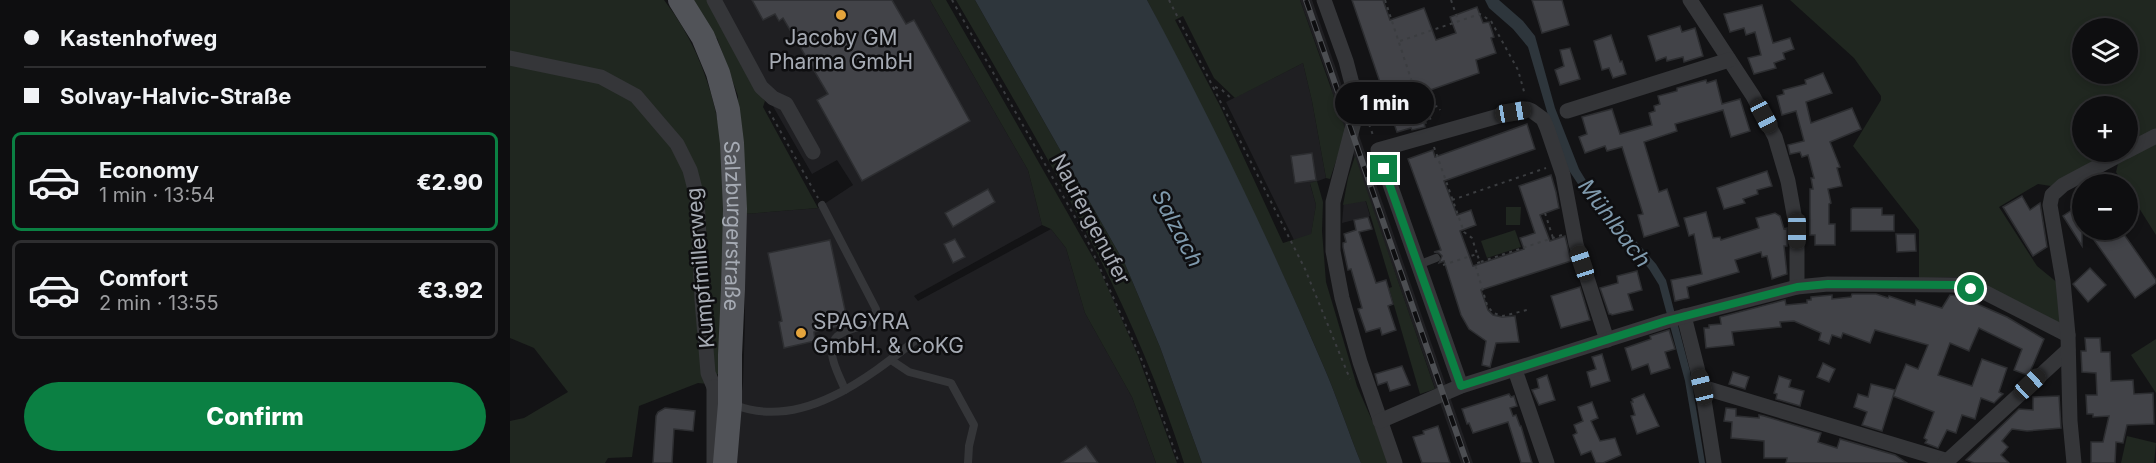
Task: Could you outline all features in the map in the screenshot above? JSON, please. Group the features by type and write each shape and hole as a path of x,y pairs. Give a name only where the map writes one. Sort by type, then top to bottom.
{"main road":[{"name":"Salzburgerstraße","path":"680,0 703,37 718,73 730,126 735,209 730,355 722,396 724,463"}],"street":[{"path":"714,0 761,87 773,98 786,104 813,152"},
{"path":"1324,0 1354,87 1356,112 1333,202 1333,251 1342,298 1354,340 1395,463"},
{"path":"1690,0 1753,96 1775,137 1788,181 1797,231 1797,287"},
{"name":"Kumpfmillerweg","path":"510,58 601,77 636,96 676,144 690,170 697,197 708,373 722,396 714,463"},
{"path":"1567,111 1730,60"},
{"path":"1461,386 1377,150 1527,109 1536,113 1543,119 1560,163 1573,232 1607,340"},
{"path":"2138,145 2156,136"},
{"path":"2074,463 2063,281 2050,205 2052,195 2063,185 2106,162"},
{"path":"1380,421 1461,386 1676,318 1797,287 1828,284 1957,285 1986,292 2068,342"},
{"path":"1676,318 1702,387 1714,463"},
{"path":"1702,387 1946,462 2068,342"},
{"path":"1515,370 1547,463"}],"lane":[{"path":"822,206 876,309 876,315 872,320 836,335 832,341 832,356 845,390"},
{"path":"1419,268 1436,258"},
{"path":"722,396 748,411 782,412 813,405 845,390 891,360 917,339"},
{"path":"891,360 909,372 951,383 974,425 968,463"}],"path":[{"name":"Naufergenufer","path":"952,0 1084,233 1143,363 1179,463"},
{"path":"1169,0 1305,269 1353,388"},
{"path":"1385,0 1412,82 1419,85 1434,127 1434,146 1452,200 1464,232 1472,238 1480,262"},
{"path":"1451,0 1458,20"},
{"path":"1400,41 1479,13 1491,21 1518,70 1521,87 1528,101 1527,109"},
{"path":"1214,87 1222,90 1232,99"},
{"path":"773,98 768,109 822,206"},
{"path":"1427,108 1438,106 1440,110"},
{"path":"1356,112 1367,117 1377,150"},
{"path":"1452,200 1560,163"},
{"path":"1545,213 1553,238"},
{"path":"1531,309 1503,316 1493,313 1487,304 1475,264 1573,232"},
{"path":"1419,268 1477,254"}],"shaded area":[{"path":"510,0 664,0 690,41 708,85 720,131 726,179 727,276 722,372 716,375 711,368 704,281 706,222 702,220 699,188 694,169 680,140 659,112 634,89 606,73 606,84 638,106 663,131 673,145 688,177 694,197 704,370 708,384 698,383 639,406 632,457 608,458 605,463 510,463 510,421 524,418 568,392 534,348 510,338 510,64 535,69 550,64 510,56"},
{"path":"689,0 707,0 752,85 765,101 763,107 818,208 744,214 738,96 717,38 713,38"},
{"path":"721,0 930,0 1028,170 1042,225 914,296 918,301 1051,229 1066,248 1085,313 1132,397 1156,463 733,463 743,383 744,214 818,208 853,185 837,160 812,174 774,108"},
{"path":"930,0 946,0 1099,268 1138,356 1177,463 1156,463 1132,397 1085,313 1066,248 1051,229 1042,225 1028,170"},
{"path":"956,0 975,0 1125,264 1160,347 1202,463 1184,463 1139,342 1112,283 1053,168"},
{"path":"1147,0 1300,0 1346,131 1330,179 1326,178 1303,63 1235,98 1214,78 1183,16 1175,20 1220,106 1283,243 1311,234 1316,205 1310,183 1317,181 1323,202 1322,231 1326,282 1357,386 1389,463 1361,463 1328,377 1282,273"},
{"path":"1300,0 1312,0 1473,463 1461,463"},
{"path":"1790,0 2156,0 2156,132 2138,141 2138,96 2072,96 2072,162 2097,162 2051,186 2038,184 1999,207 2037,266 2059,284 2064,323 2054,323 1980,285 1957,277 1919,278 1919,230 1853,146 1881,100 1881,96 1854,58"},
{"path":"1303,63 1326,178 1310,184 1316,205 1311,235 1294,240 1226,102"},
{"path":"2156,142 2156,235 2138,206 2138,174 2117,174 2116,172 2118,164 2121,162 2138,162 2138,152"},
{"path":"1355,156 1435,389 1420,394 1389,288 1392,287 1366,201 1343,205"},
{"path":"1365,199 1370,216 1342,223 1344,200"},
{"path":"1506,207 1521,207 1520,225 1506,225"},
{"path":"1515,230 1521,247 1487,258 1481,241"},
{"path":"2156,339 2156,393 2131,355"},
{"path":"2127,436 2156,443 2154,463 2121,463"}],"water":[{"name":"Salzach","path":"975,0 1147,0 1261,226 1328,377 1361,463 1202,463 1160,347 1125,264"},
{"name":"Mühlbach","path":"1485,0 1499,0 1523,21 1535,36 1555,108 1579,169 1593,192 1656,264 1666,280 1690,371 1705,463 1699,463 1685,381 1659,285 1649,269 1580,187 1568,169 1548,115 1528,47 1513,29 1489,8"}],"building":[{"path":"752,0 892,0 906,24 914,20 970,121 862,181 817,100 828,94 783,18 779,21 775,14 763,20"},
{"path":"1352,0 1383,0 1390,20 1424,8 1436,40 1456,33 1450,17 1477,7 1483,23 1489,22 1496,53 1476,60 1479,73 1416,95 1426,123 1424,123 1425,127 1397,132"},
{"path":"1532,0 1562,0 1569,25 1542,33"},
{"path":"1762,5 1773,43 1790,38 1794,49 1783,53 1785,59 1774,63 1776,68 1754,74 1748,58 1761,55 1755,32 1746,35 1744,28 1730,32 1724,14"},
{"path":"1680,26 1682,32 1695,28 1703,56 1684,62 1683,57 1667,61 1666,57 1656,61 1648,36"},
{"path":"1611,35 1626,74 1613,78 1609,68 1602,70 1594,41"},
{"path":"1570,48 1580,79 1560,85 1555,70 1564,66 1560,50"},
{"path":"1823,73 1832,93 1806,102 1811,123 1852,108 1861,129 1830,142 1840,167 1837,168 1842,186 1828,189 1831,203 1829,204 1829,224 1835,224 1835,245 1815,245 1815,235 1810,235 1810,189 1813,189 1811,178 1814,178 1808,155 1802,157 1800,152 1790,154 1788,145 1804,141 1796,111 1782,115 1777,96 1784,94 1783,90 1806,84 1805,80"},
{"path":"1706,80 1707,83 1716,80 1722,104 1740,99 1750,131 1731,137 1723,110 1675,124 1677,131 1644,142 1659,192 1667,189 1679,226 1644,237 1638,215 1643,214 1622,147 1607,151 1605,146 1585,153 1579,137 1587,134 1582,117 1612,109 1620,134 1652,125 1649,113 1655,111 1654,106 1660,104 1658,96"},
{"path":"1527,124 1535,149 1444,181 1457,215 1471,210 1476,225 1460,231 1473,266 1524,249 1520,238 1535,233 1519,186 1551,175 1556,192 1559,208 1540,215 1550,241 1565,236 1571,261 1481,290 1488,310 1493,315 1515,316 1519,342 1496,343 1490,367 1482,365 1486,341 1469,329 1461,315 1444,261 1439,263 1442,256 1434,252 1441,250 1408,159 1433,150 1435,157"},
{"path":"1312,153 1316,180 1295,183 1291,156"},
{"path":"1767,171 1772,186 1757,190 1758,194 1743,199 1745,203 1724,209 1717,188"},
{"path":"988,189 995,202 953,227 945,213"},
{"path":"2022,196 2030,210 2040,203 2047,247 2033,256 2003,207"},
{"path":"1882,208 1882,215 1894,215 1894,231 1851,231 1851,209"},
{"path":"2072,210 2072,230 2063,216"},
{"path":"1706,212 1713,238 1720,237 1721,240 1759,228 1756,218 1775,213 1780,216 1784,229 1787,228 1787,246 1784,246 1787,274 1772,279 1767,256 1762,257 1761,252 1735,260 1739,272 1687,287 1689,298 1675,301 1671,280 1702,274 1694,234 1689,236 1684,218"},
{"path":"1368,217 1372,229 1359,232 1376,283 1386,280 1393,304 1388,306 1396,330 1382,335 1380,328 1366,332 1358,309 1362,308 1351,269 1348,270 1343,247 1343,243 1346,242 1344,234 1356,230 1354,220"},
{"path":"1896,234 1915,234 1916,251 1897,252"},
{"path":"955,239 965,257 953,263 944,244"},
{"path":"830,240 848,324 814,332 815,341 784,348 779,322 782,321 768,253"},
{"path":"2094,240 2128,240 2156,280 2156,283 2135,298"},
{"path":"2090,268 2106,285 2088,302 2073,284"},
{"path":"1637,271 1642,290 1628,294 1633,310 1609,314 1600,288 1618,283 1617,276"},
{"path":"1580,287 1590,320 1561,328 1551,296"},
{"path":"1852,294 1876,294 1888,298 1889,296 1915,305 1916,300 1942,308 1950,295 1959,296 2007,317 2044,339 2027,375 2014,370 2022,349 1979,328 1969,351 1950,343 1938,375 1972,386 1982,359 2007,368 1999,392 2003,394 1994,403 1981,398 1975,419 1962,415 1956,433 1947,430 1938,448 1925,443 1927,440 1924,438 1934,412 1893,396 1906,364 1918,369 1928,345 1875,330 1870,343 1843,333 1841,338 1832,335 1829,344 1819,340 1821,333 1794,321 1780,322 1781,327 1732,332 1734,345 1706,348 1704,328 1721,324 1720,317 1785,300 1786,305 1807,303 1811,297 1832,295 1832,299 1851,297"},
{"path":"1669,330 1675,349 1665,352 1670,368 1651,374 1648,364 1632,370 1625,348"},
{"path":"2085,338 2100,338 2101,352 2110,352 2111,381 2133,380 2134,394 2153,393 2154,424 2127,425 2123,443 2116,442 2115,463 2091,463 2091,442 2103,442 2109,416 2093,417 2093,414 2087,414 2086,395 2097,395 2096,373 2082,372 2081,351 2086,351"},
{"path":"1602,354 1610,381 1591,387 1587,372 1596,369 1592,357"},
{"path":"1823,363 1835,369 1829,382 1817,377"},
{"path":"1402,366 1410,385 1390,391 1387,382 1378,385 1375,374"},
{"path":"1733,372 1749,377 1745,389 1729,384"},
{"path":"1547,375 1555,400 1539,405 1532,390 1539,388 1537,379"},
{"path":"1779,376 1791,380 1789,387 1804,391 1800,406 1776,399 1777,394 1774,393"},
{"path":"1871,384 1895,390 1882,431 1862,425 1867,412 1854,407 1858,394 1868,397"},
{"path":"1509,394 1511,397 1514,396 1517,406 1510,408 1521,426 1532,463 1521,463 1508,422 1473,433 1462,409"},
{"path":"1644,394 1659,426 1637,434 1631,416 1635,415 1631,402 1633,402 1632,399"},
{"path":"2059,396 2061,428 2027,431 2012,429 2002,441 2008,447 2001,455 2009,463 1974,463 1966,460 2019,409 2033,410 2033,397"},
{"path":"1592,402 1598,418 1591,421 1600,441 1615,438 1621,455 1603,463 1596,463 1591,451 1581,455 1573,435 1577,433 1574,425 1583,421 1578,407"},
{"path":"665,408 695,411 693,431 674,429 672,463 653,463 656,416"},
{"path":"1726,408 1736,409 1736,416 1759,418 1759,415 1764,416 1821,433 1818,442 1837,448 1840,439 1895,455 1907,463 1786,463 1787,458 1764,458 1764,441 1731,438 1732,422 1724,421"},
{"path":"1438,426 1450,463 1422,463 1413,437"},
{"path":"1086,446 1098,463 1061,463"}],"railway":[{"path":"1306,0 1467,463"}],"place":[{"name":"Jacoby GM Pharma GmbH","path":"841,15"},
{"name":"SPAGYRA GmbH. & CoKG","path":"801,333"}],"route":[{"path":"1384,169 1461,386 1666,321 1797,287 1828,284 1957,285 1971,289"}]}
